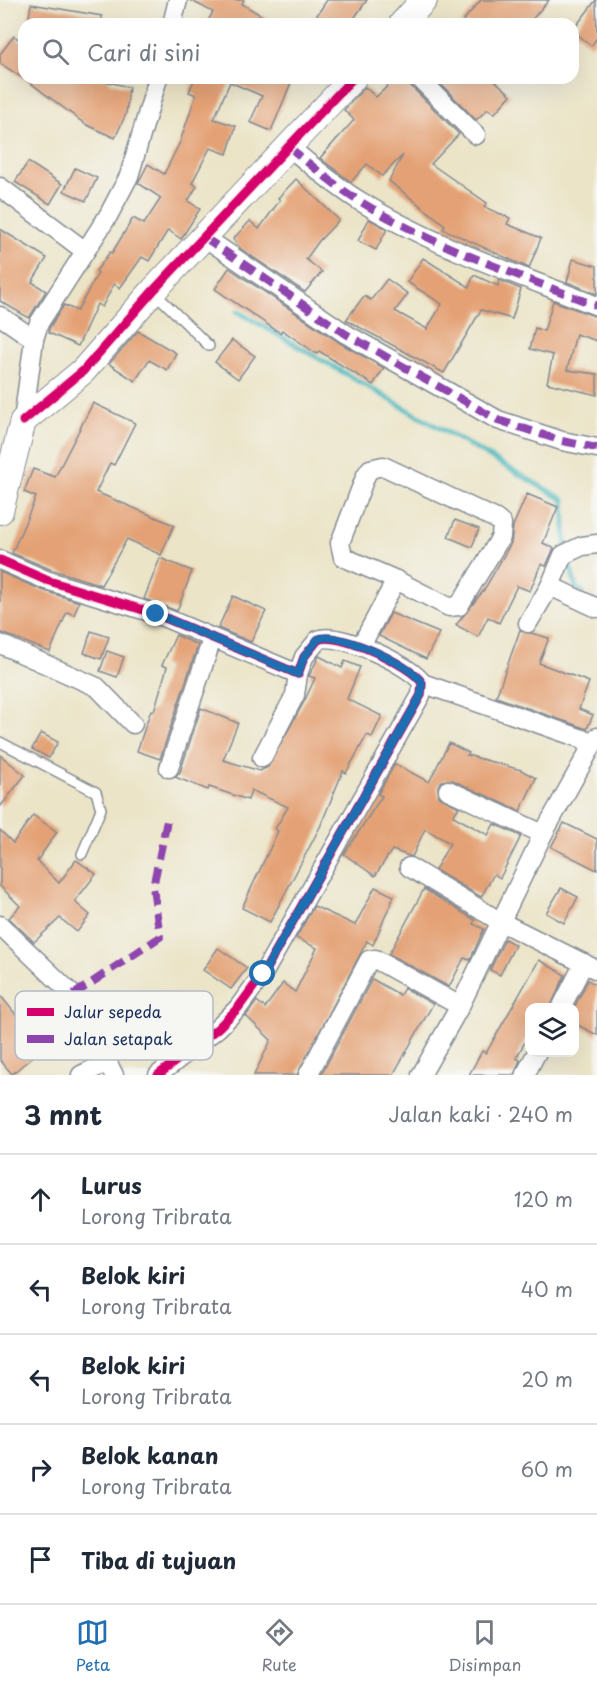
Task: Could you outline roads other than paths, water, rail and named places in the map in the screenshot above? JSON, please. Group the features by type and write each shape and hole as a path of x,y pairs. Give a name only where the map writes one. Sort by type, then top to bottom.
{"street":[{"path":"174,18 178,0"},
{"path":"408,18 424,0"},
{"path":"1,500 23,421 34,339 50,302 85,251 129,176 156,84"},
{"path":"23,421 72,382 153,291 347,84"},
{"path":"425,84 476,135"},
{"path":"289,147 358,200 401,223 446,245 597,306"},
{"path":"0,187 85,251"},
{"path":"204,237 346,334 498,420 562,441 597,448"},
{"path":"0,316 34,339"},
{"path":"383,466 496,519 502,524 501,537 459,606 449,607 396,580 343,557 340,552 340,543 370,469 383,466"},
{"path":"528,623 567,553 597,544"},
{"path":"0,560 46,580 156,614 298,674"},
{"path":"362,646 396,580"},
{"path":"550,586 597,608"},
{"path":"262,758 295,695 298,674 304,657 323,637 362,646 415,674 422,683 596,740 543,834 460,1006 421,1075"},
{"path":"169,768 212,639"},
{"path":"0,644 97,687 133,724"},
{"path":"213,1032 238,1008 263,974 421,695 422,683"},
{"path":"448,790 543,834"},
{"path":"409,867 501,922 591,967 565,1003"},
{"path":"0,925 69,991"},
{"path":"308,1075 369,960 375,959 460,1006"},
{"path":"525,1075 535,1057"},
{"path":"158,1075 177,1060"},
{"path":"81,1075 111,1068"}],"lane":[{"path":"153,291 209,346"},
{"path":"0,742 96,792 101,809 82,854"}],"waterway":[{"path":"237,311 564,500 566,549"},
{"path":"568,558 576,588 583,592"}]}
